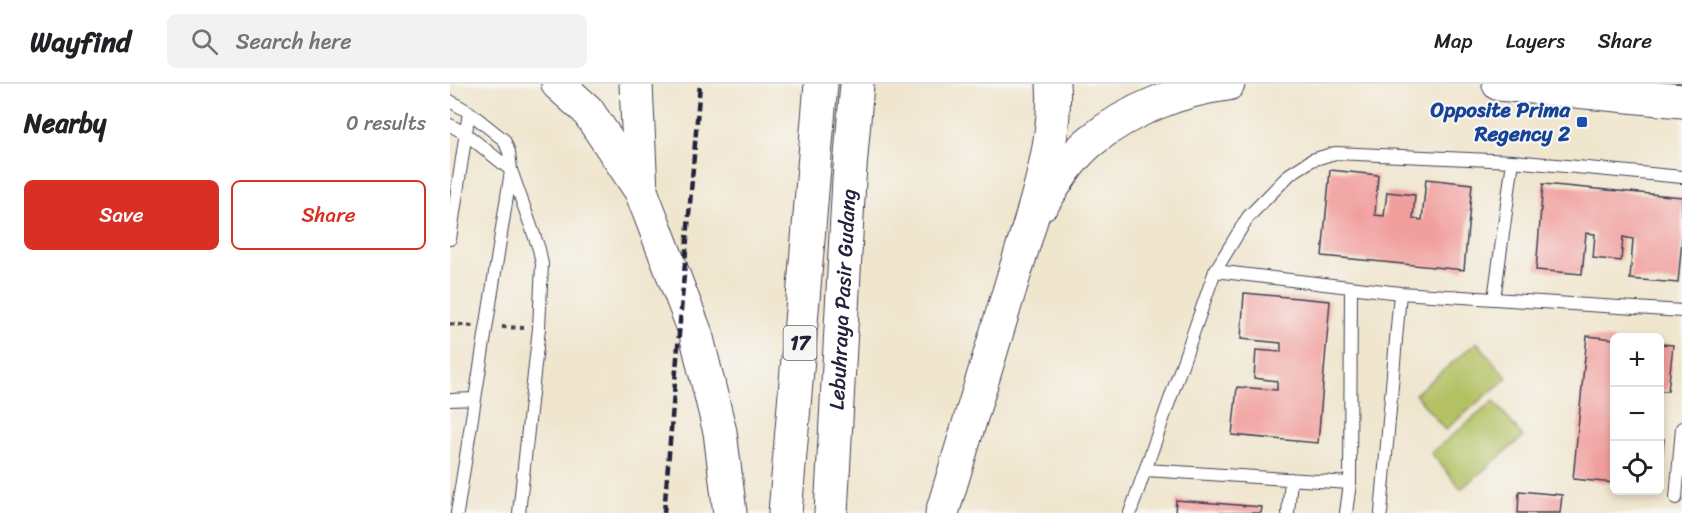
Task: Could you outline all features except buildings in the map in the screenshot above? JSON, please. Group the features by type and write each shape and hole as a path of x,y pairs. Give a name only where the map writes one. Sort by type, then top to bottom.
{"main road":[{"path":"558,84 587,110 641,191 696,334 720,432 730,513"},
{"path":"636,84 641,191"},
{"name":"Lebuhraya Pasir Gudang","path":"785,513 821,84"},
{"name":"Lebuhraya Pasir Gudang","path":"831,513 849,180 857,84"},
{"path":"942,513 1030,222 1046,159 1054,101 1053,84"},
{"path":"1030,222 1064,169 1090,141 1113,125 1161,102 1206,87 1228,84"},
{"path":"1499,84 1682,101"}],"lane":[{"path":"450,101 469,112 504,140 542,264 539,328 519,513"},
{"path":"450,239 469,112"},
{"path":"450,125 466,134 512,170"},
{"path":"1130,513 1215,272 1248,217 1290,174 1312,160 1335,153 1513,161 1682,177"},
{"path":"1494,298 1513,161"},
{"path":"457,513 512,170"},
{"path":"1215,272 1400,293 1682,311"},
{"path":"1346,513 1350,483 1351,287"},
{"path":"1381,513 1400,293"},
{"path":"450,400 475,399"},
{"path":"1676,498 1682,428"},
{"path":"1146,470 1350,483"},
{"path":"1288,513 1291,480"}],"green space":[{"path":"1477,342 1507,378 1445,430 1415,394"},
{"path":"1494,401 1523,437 1461,489 1431,453"}],"railway":[{"path":"664,513 700,84"}],"place":[{"name":"Opposite Prima Regency 2","path":"1582,122"}]}
